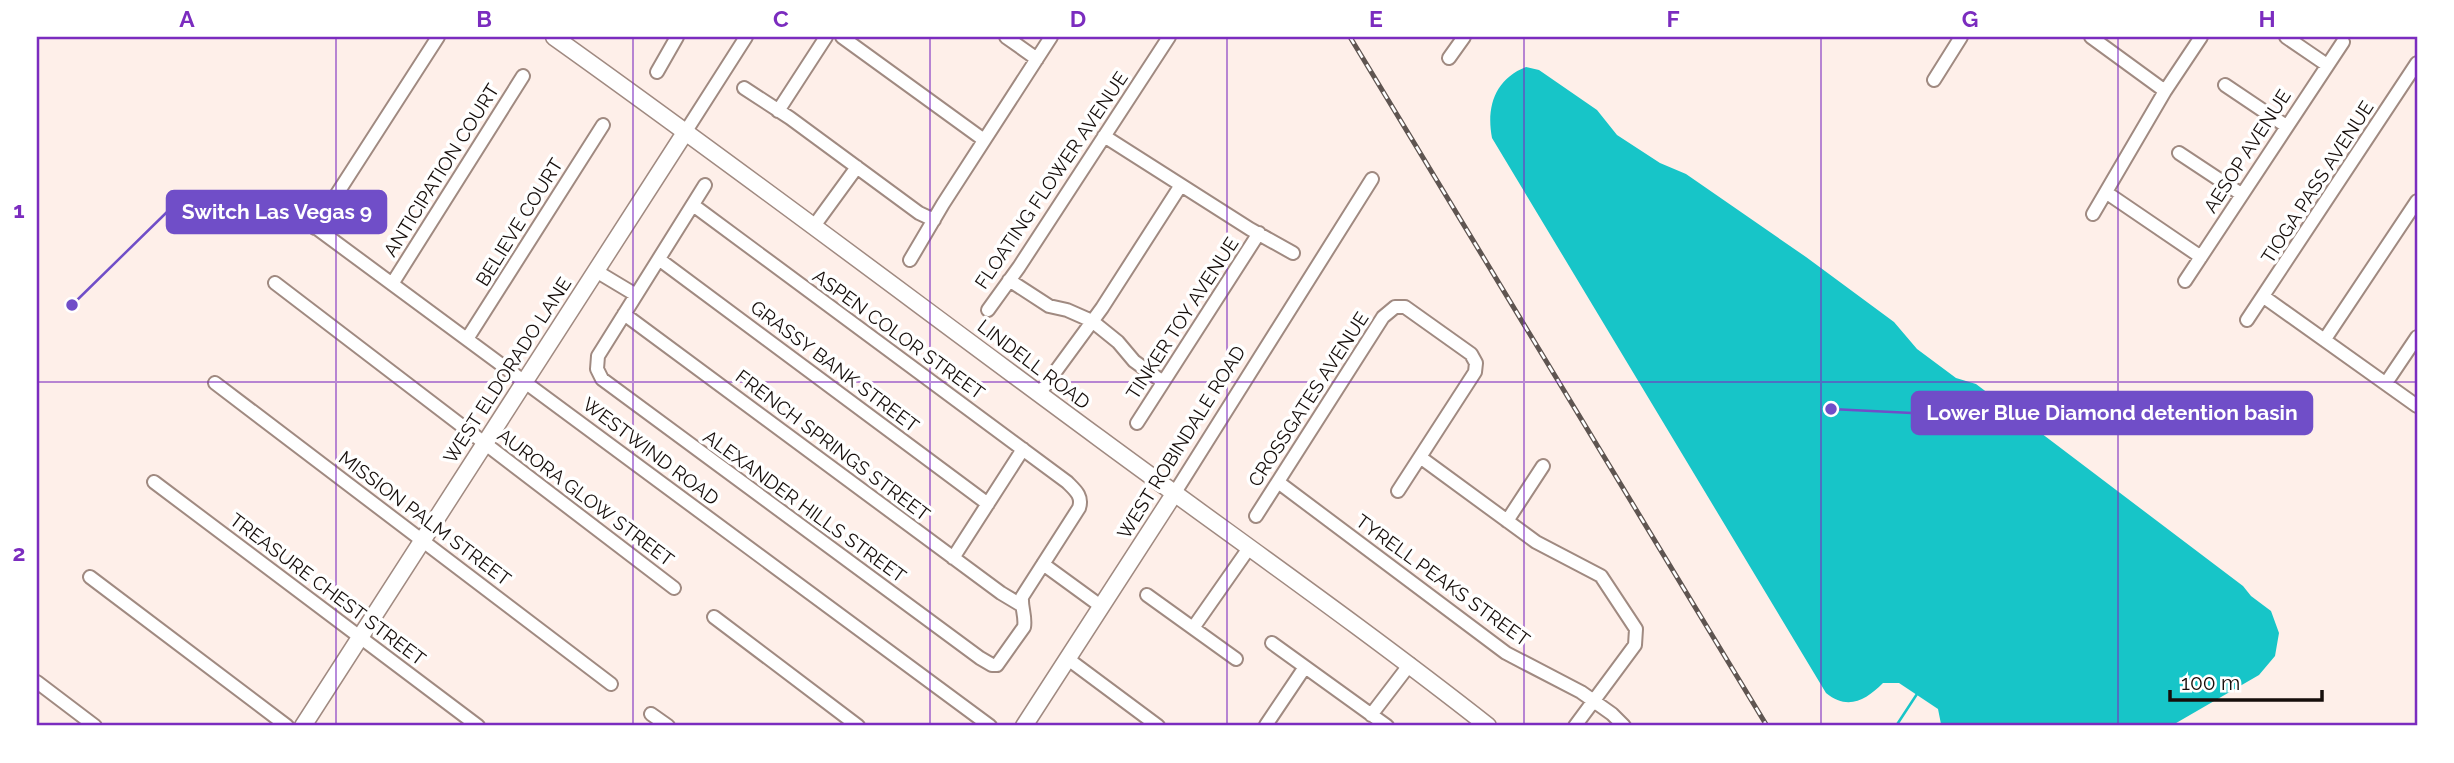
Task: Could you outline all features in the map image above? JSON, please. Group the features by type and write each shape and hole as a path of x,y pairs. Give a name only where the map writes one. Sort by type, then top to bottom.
{"street":[{"path":"315,228 438,37"},
{"name":"LINDELL ROAD","path":"554,37 686,131 1174,494 1410,664 1488,726"},
{"name":"WEST ELDORADO LANE","path":"303,726 746,37"},
{"path":"778,111 825,37"},
{"path":"842,37 984,140"},
{"path":"1006,37 1037,59"},
{"path":"910,260 1051,37"},
{"name":"FLOATING FLOWER AVENUE","path":"988,310 1169,37"},
{"path":"1449,58 1464,37"},
{"path":"1934,80 1961,37"},
{"path":"2091,37 2165,91"},
{"path":"2093,214 2165,91 2201,37"},
{"path":"2286,37 2327,65"},
{"path":"657,72 671,39"},
{"name":"AESOP AVENUE","path":"2185,281 2343,42"},
{"name":"TIOGA PASS AVENUE","path":"2247,320 2417,63"},
{"name":"ANTICIPATION COURT","path":"392,284 523,76"},
{"path":"2224,85 2286,126"},
{"path":"744,88 919,213 934,220"},
{"name":"BELIEVE COURT","path":"467,339 603,125"},
{"path":"1104,136 1293,253"},
{"path":"2179,153 2241,194"},
{"path":"814,226 857,167"},
{"name":"WEST ROBINDALE ROAD","path":"1024,726 1372,179"},
{"path":"624,314 705,185"},
{"path":"1039,394 1092,321 1181,185"},
{"path":"2107,193 2201,257"},
{"path":"2325,339 2417,201"},
{"name":"ASPEN COLOR STREET","path":"693,205 1067,482 1080,496 1081,502 1043,564"},
{"name":"WESTWIND ROAD","path":"288,207 990,726"},
{"name":"TINKER TOY AVENUE","path":"1137,423 1259,233"},
{"name":"GRASSY BANK STREET","path":"660,260 988,504"},
{"path":"596,271 636,295"},
{"path":"1009,280 1049,306 1067,310 1092,321 1118,342 1134,361 1163,383"},
{"name":"AURORA GLOW STREET","path":"275,284 674,588"},
{"path":"2264,297 2417,406"},
{"name":"CROSSGATES AVENUE","path":"1256,516 1383,317 1395,307 1405,307 1471,354 1476,363 1475,372 1420,457"},
{"name":"ALEXANDER HILLS STREET","path":"624,314 598,356 597,369 602,379 785,516 992,664 997,664 1024,627 1026,622 1021,605"},
{"name":"FRENCH SPRINGS STREET","path":"624,314 1000,593 1021,605"},
{"path":"2386,383 2417,337"},
{"name":"MISSION PALM STREET","path":"215,383 611,684"},
{"path":"953,558 1023,449"},
{"path":"1398,491 1420,457 1549,550 1601,576 1636,629 1636,645 1575,726"},
{"path":"1507,521 1543,466"},
{"name":"TREASURE CHEST STREET","path":"154,482 478,726"},
{"name":"TYRELL PEAKS STREET","path":"1278,482 1506,653 1568,684 1624,726"},
{"path":"1193,628 1249,548"},
{"path":"1021,605 1022,597 1043,564 1102,607"},
{"path":"90,578 287,726"},
{"path":"1147,595 1236,659"},
{"path":"714,617 858,726"},
{"path":"1272,643 1387,726"},
{"path":"1068,659 1158,726"},
{"path":"1371,715 1410,664"},
{"path":"1266,724 1305,667"},
{"path":"37,682 95,726"},
{"path":"651,713 668,726"}],"water":[{"path":"1526,67 1539,70 1597,110 1617,135 1660,163 1686,174 1806,257 1894,322 1917,349 1956,378 1976,384 2243,586 2251,596 2271,611 2279,633 2275,656 2259,675 2171,726 1940,726 1938,709 1899,683 1883,683 1863,698 1849,702 1826,693 1492,138 1490,116 1495,95 1507,79"}],"waterway":[{"path":"1896,726 1917,694"}],"railway":[{"path":"1350,37 1767,726"}],"place":[{"name":"Switch Las Vegas 9","path":"72,305"},
{"name":"Lower Blue Diamond detention basin","path":"1831,409"}]}
